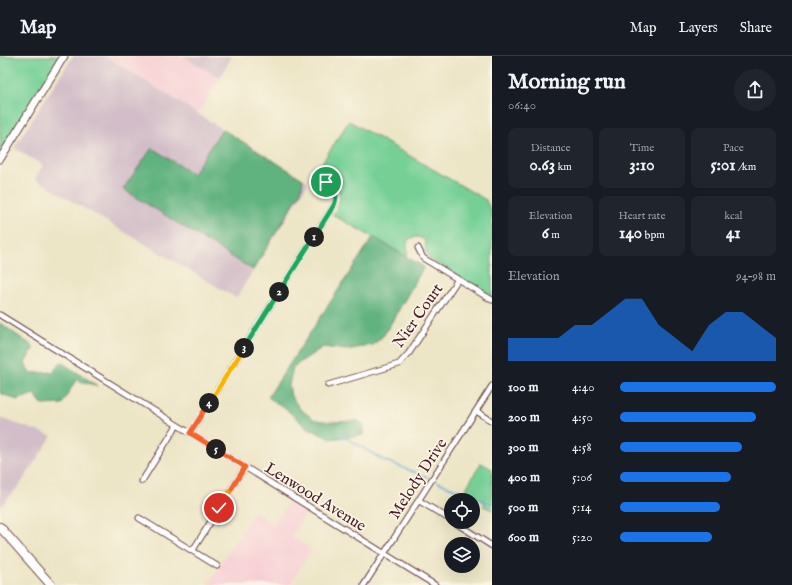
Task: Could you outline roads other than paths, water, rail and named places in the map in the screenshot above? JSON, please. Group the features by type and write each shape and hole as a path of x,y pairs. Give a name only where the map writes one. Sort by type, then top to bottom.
{"main road":[{"path":"0,159 64,56"},
{"path":"0,527 51,585"}],"street":[{"path":"190,433 334,205 336,192 332,185 322,181 316,182"},
{"path":"418,248 423,258 492,300"},
{"name":"Nier Court","path":"328,385 398,364 409,353 458,279"},
{"name":"Lenwood Avenue","path":"0,315 435,585"},
{"name":"Melody Drive","path":"364,585 492,386"},
{"path":"476,411 492,421"},
{"path":"142,481 177,425"},
{"path":"193,550 245,467"},
{"path":"418,500 444,516"},
{"path":"139,518 217,566"},
{"path":"465,529 492,546"}],"waterway":[{"path":"340,434 383,460 427,477"},
{"path":"438,482 492,504"}]}
